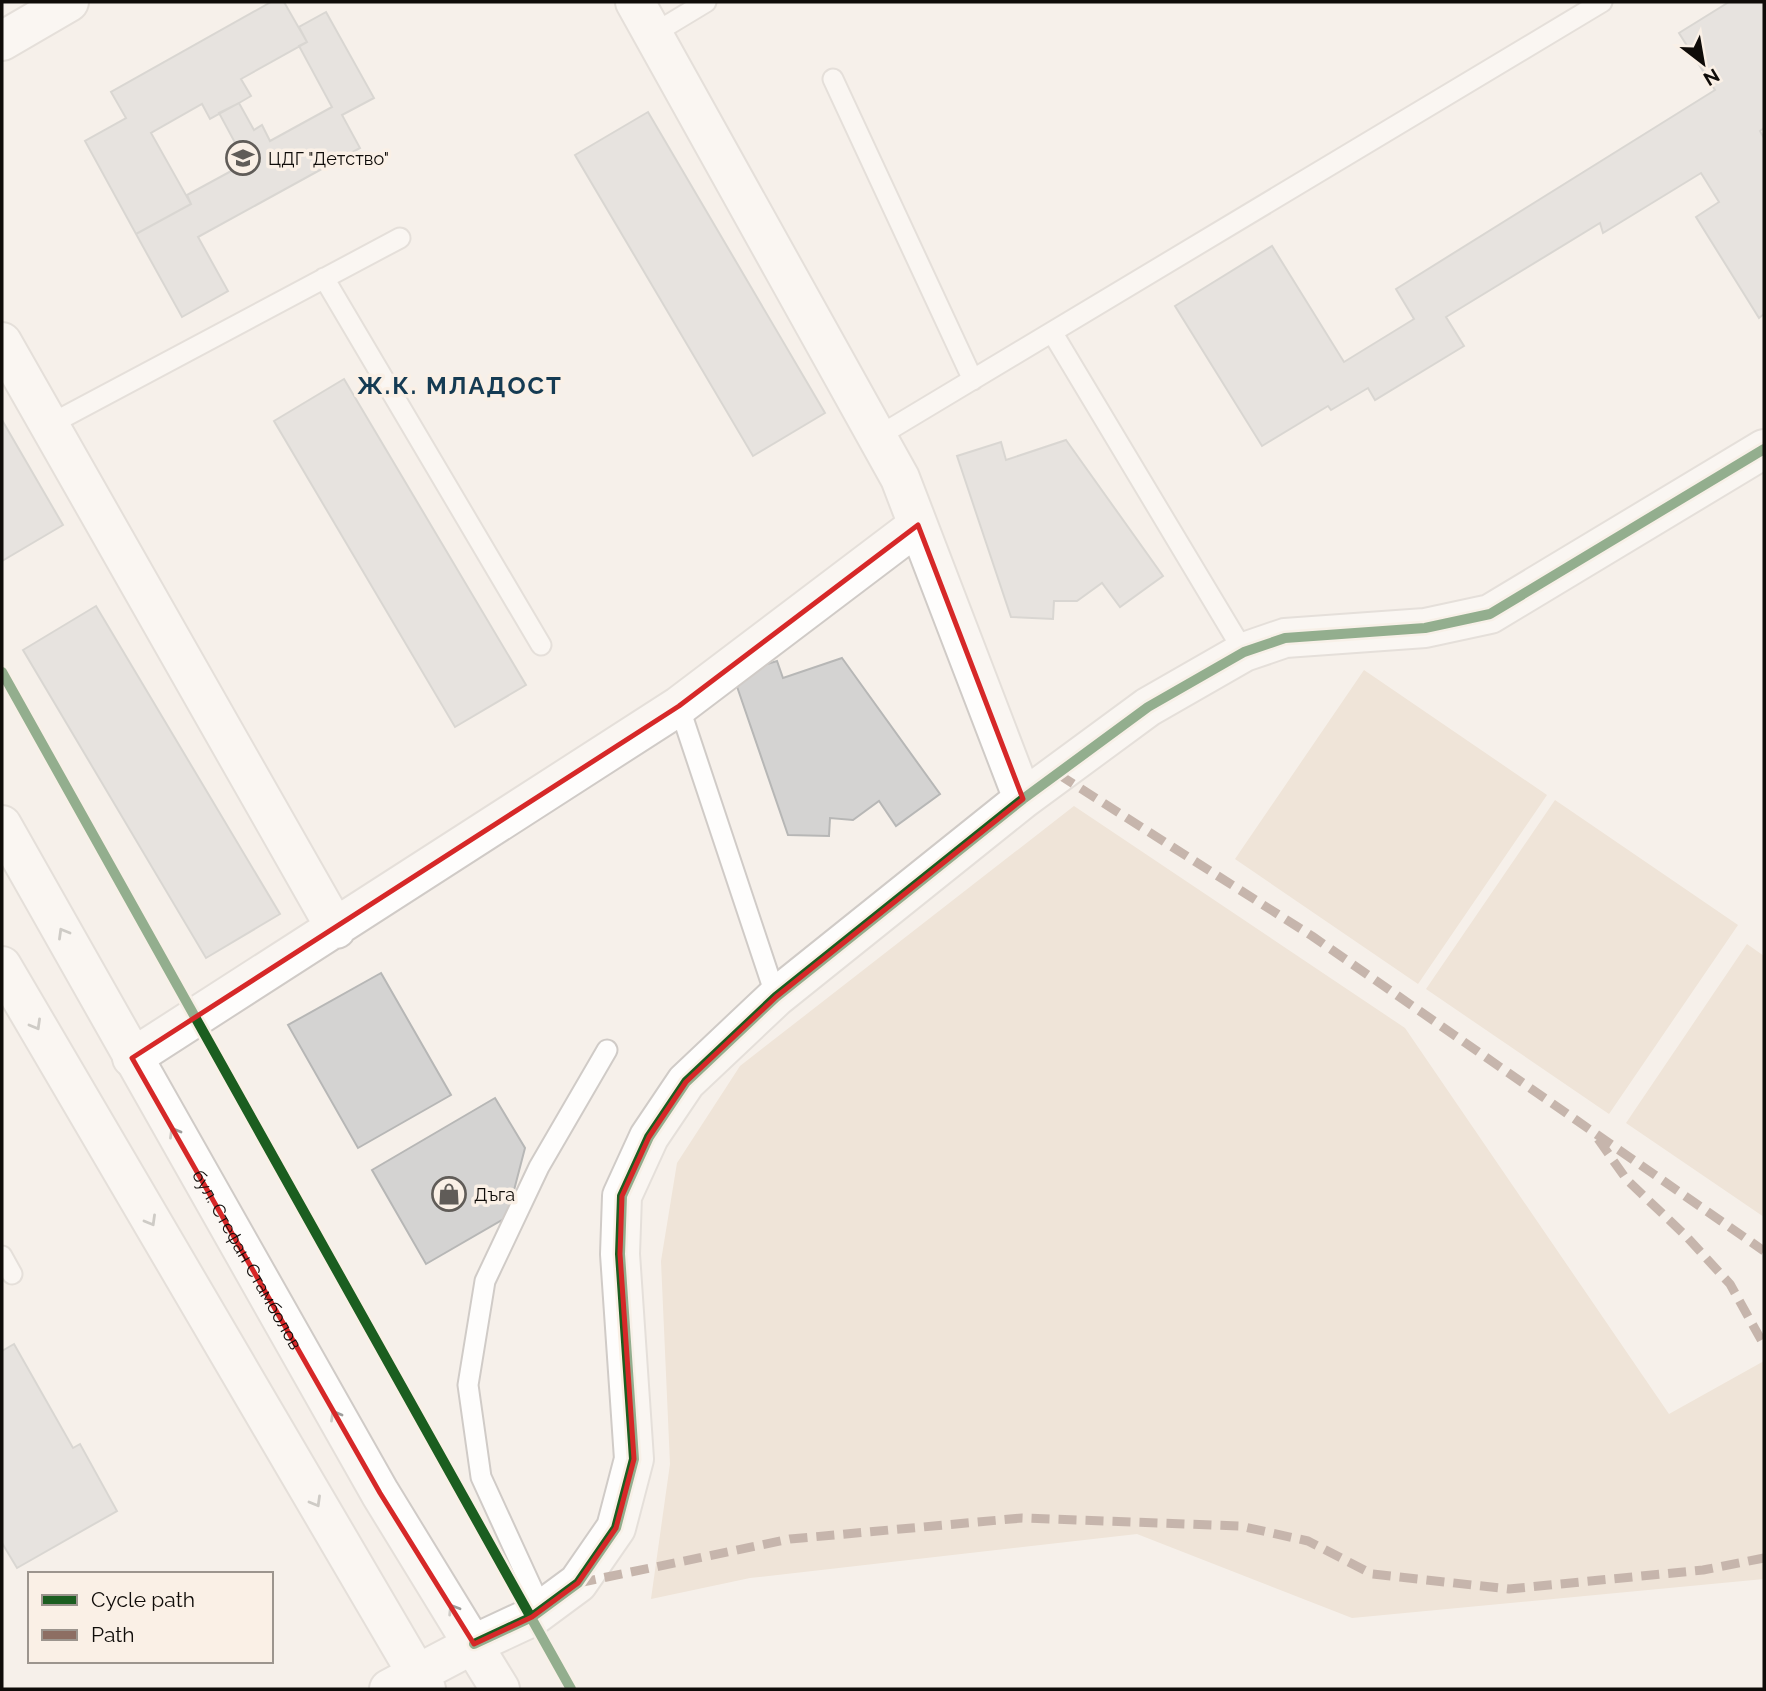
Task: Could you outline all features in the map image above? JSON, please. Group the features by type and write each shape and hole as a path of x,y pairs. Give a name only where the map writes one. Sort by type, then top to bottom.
{"street":[{"path":"2,41 69,2"},
{"path":"644,18 900,478 1023,799"},
{"path":"2,342 336,929"},
{"path":"2,966 410,1684 474,1644 542,1609 578,1583 616,1528 634,1459 620,1254 622,1196 649,1137 686,1082 776,997 1023,799 1148,707 1244,652 1285,638 1425,628 1489,614 1764,449"},
{"path":"132,1058 679,706 918,525"},
{"name":"бул. Стефан Стамболов","path":"2,825 380,1493 500,1689"}],"lane":[{"path":"644,18 706,2"},
{"path":"877,437 1602,2"},
{"path":"833,79 973,380"},
{"path":"49,425 400,237"},
{"path":"324,278 541,645"},
{"path":"1052,332 1244,652"},
{"path":"679,706 776,997"},
{"path":"542,1609 481,1477 468,1385 485,1281 539,1167 607,1050"},
{"path":"2,1256 12,1274"}],"highlighted area":[{"path":"918,525 1023,799 776,997 686,1082 649,1137 622,1196 620,1254 634,1459 616,1528 578,1583 532,1617 474,1644 380,1493 132,1058 679,706"}],"shaded area":[{"path":"1364,670 1547,795 1418,984 1235,859"},
{"path":"1555,800 1738,925 1609,1114 1426,989"},
{"path":"1074,806 1405,1028 1669,1414 1764,1361 1764,1579 1352,1618 1137,1534 750,1578 651,1599 670,1464 661,1261 677,1163 740,1066"},
{"path":"1747,944 1764,956 1764,1217 1626,1123"}],"building":[{"path":"271,2 284,2 307,42 241,79 251,96 239,103 210,119 202,104 151,133 191,204 136,234 85,141 126,118 111,92"},
{"path":"1729,2 1764,2 1764,128 1760,131 1764,138 1764,314 1759,318 1696,217 1719,202 1701,173 1603,233 1600,223 1446,317 1464,346 1375,400 1368,388 1331,410 1328,406 1262,446 1175,306 1272,246 1344,362 1414,319 1396,289 1715,90 1679,33"},
{"path":"326,12 374,98 342,115 360,148 198,237 228,291 182,317 136,234 191,204 187,195 246,163 219,113 239,103 254,130 262,125 270,141 332,107 299,46 307,42 299,27"},
{"path":"648,112 825,413 753,456 575,155"},
{"path":"344,379 526,685 455,727 274,421"},
{"path":"2,420 63,525 2,561"},
{"path":"1066,440 1163,576 1120,607 1102,583 1077,601 1054,601 1053,619 1011,617 957,456 1001,442 1006,460"},
{"path":"96,606 280,914 206,958 23,650"},
{"path":"842,658 940,794 896,826 879,801 853,820 830,818 829,836 788,835 733,675 777,661 783,678"},
{"path":"381,973 451,1095 358,1148 288,1025"},
{"name":"Дъга","path":"495,1098 525,1148 507,1217 426,1264 372,1170"},
{"path":"14,1344 73,1448 80,1444 117,1511 17,1568 2,1543 2,1351"}],"marked path":[{"path":"1058,774 1312,936 1764,1251"},
{"path":"1598,1139 1627,1180 1685,1235 1730,1284 1764,1345"},
{"path":"578,1583 790,1539 1022,1518 1240,1526 1308,1541 1372,1574 1509,1589 1703,1570 1764,1558"}],"cycle path":[{"path":"474,1644 532,1617 578,1583 616,1528 634,1459 620,1254 622,1196 649,1137 686,1082 776,997 1023,799 1148,707 1244,652 1285,638 1425,628 1490,614 1764,449"},
{"path":"2,672 571,1689"}],"place":[{"name":"ЦДГ \"Детство\"","path":"243,158"},
{"name":"Дъга","path":"449,1194"}],"district":[{"name":"Ж.К. МЛАДОСТ","path":"460,385"}]}
